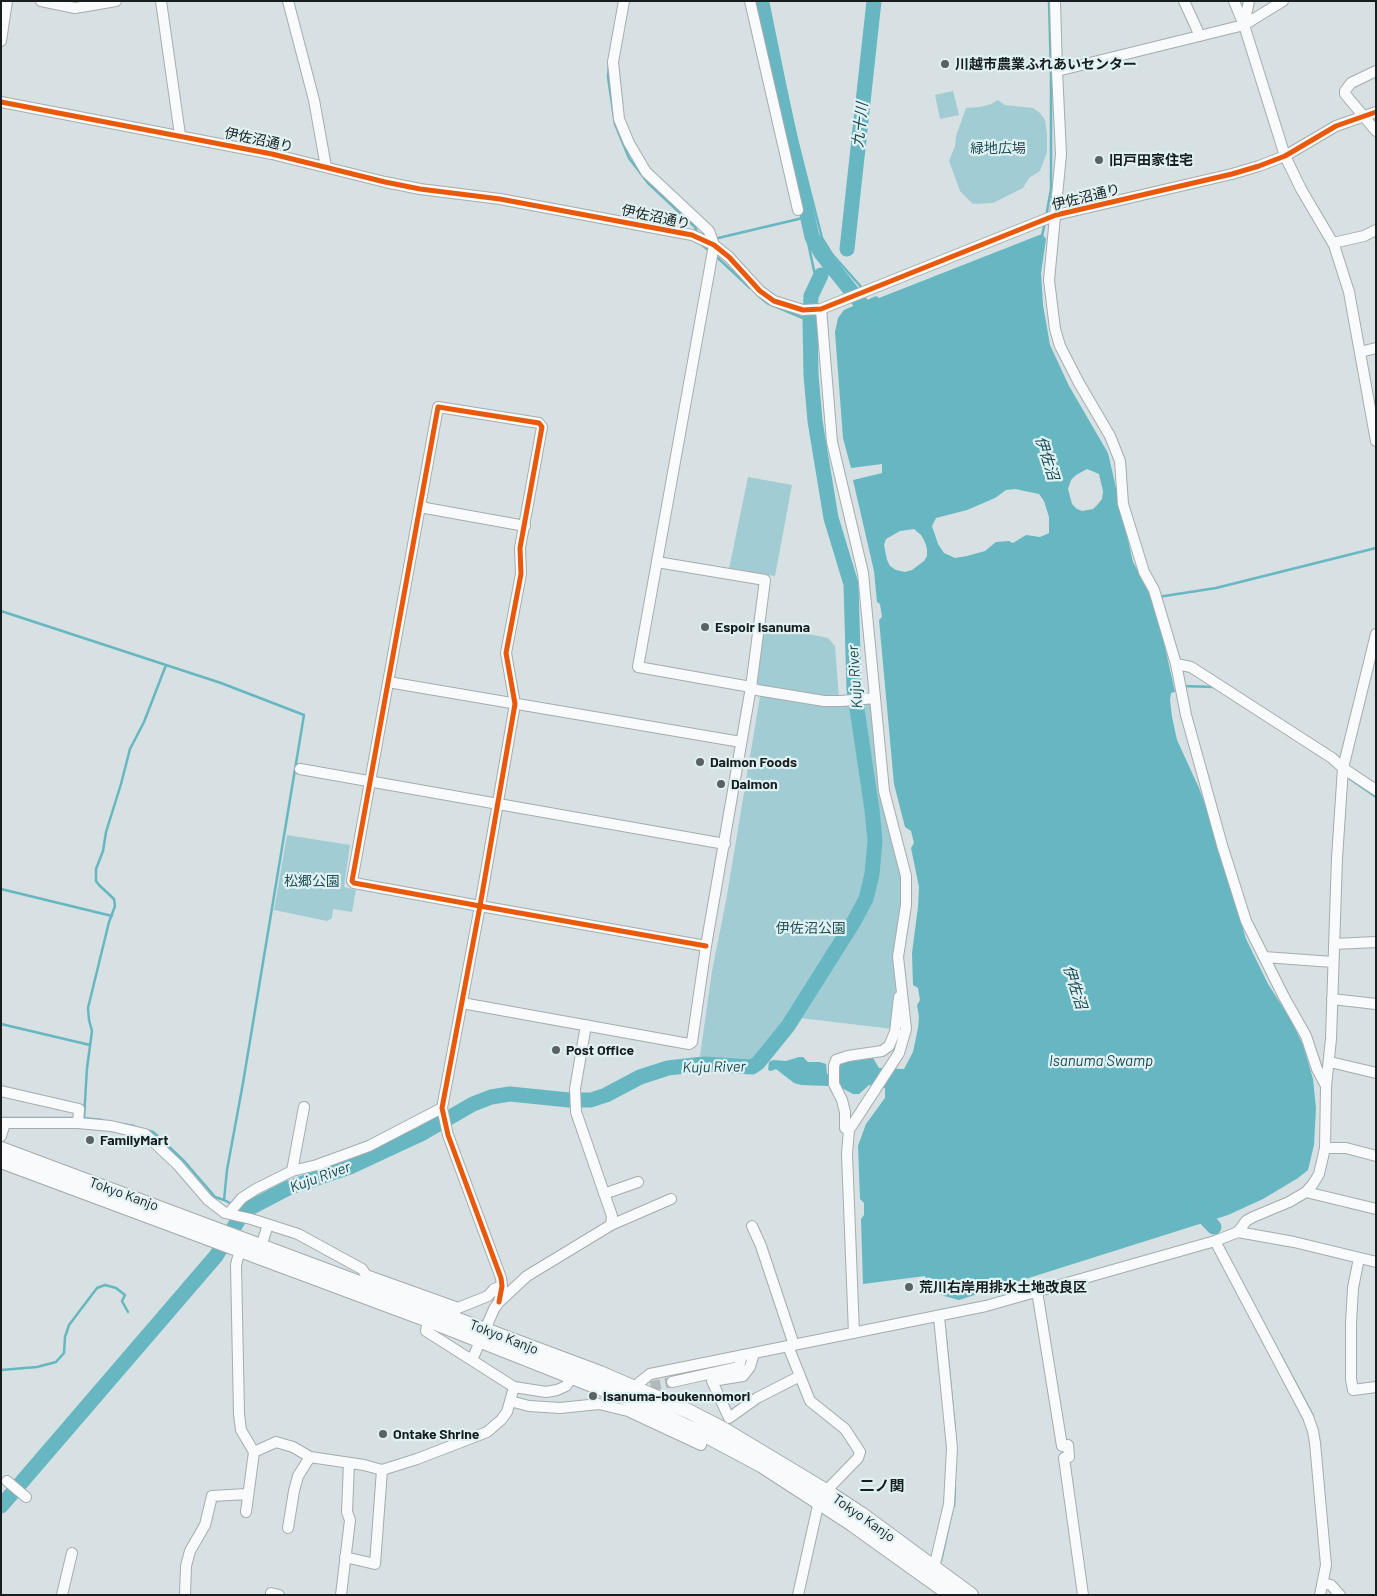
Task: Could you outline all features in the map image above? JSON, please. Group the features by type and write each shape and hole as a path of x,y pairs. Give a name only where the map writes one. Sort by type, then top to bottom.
{"highway":[{"name":"Tokyo Kanjo","path":"1,1149 218,1235 240,1249 428,1320 483,1335 631,1393 761,1465 861,1514 971,1595"},
{"name":"Tokyo Kanjo","path":"1,1161 218,1235 261,1246 367,1281 572,1377 690,1412 723,1429 822,1496 951,1595"}],"street":[{"path":"1,42 6,1"},
{"path":"41,1 75,8 116,1"},
{"path":"161,1 180,136"},
{"path":"288,1 314,100 326,167"},
{"path":"624,1 613,62 619,120 629,143 646,172 709,231 714,245 638,666 751,687 757,690 824,701 874,698"},
{"path":"750,1 798,210"},
{"path":"1055,1 1061,154 1049,280 1055,329 1060,346 1110,436 1120,461 1123,504 1144,572 1154,590 1176,664 1186,715 1222,846 1246,921 1306,1036 1317,1069 1326,1086"},
{"path":"1184,1 1200,36"},
{"path":"1234,1 1244,25 1285,156 1301,189 1333,243 1349,292 1375,436"},
{"path":"1244,25 1249,1"},
{"path":"1057,71 1244,25 1283,1"},
{"path":"1376,71 1351,83 1345,91 1376,131"},
{"name":"伊佐沼通り","path":"1,102 272,154 420,189 500,199 692,235 714,245 729,257 760,291 774,301 802,310 819,309 1056,214 1102,202 1232,174 1259,166 1285,156 1336,126 1376,112"},
{"path":"1333,243 1364,236 1376,230"},
{"path":"819,309 832,442 863,573 884,791 906,876 906,905 898,957 906,1029 899,1052 849,1130 847,1154 854,1333"},
{"path":"1360,352 1376,348"},
{"path":"499,1302 502,1286 496,1262 447,1132 442,1108 480,906 515,704 506,653 521,574 520,548 542,427 539,424 438,406 352,881 354,883 480,906 706,946"},
{"path":"420,507 525,526"},
{"path":"462,1003 689,1044 692,1042 706,946 751,687 764,580 657,562"},
{"path":"1238,1232 1246,1221 1289,1202 1306,1192 1318,1174 1325,1148 1326,1086 1330,1062 1343,768 1376,634"},
{"path":"1176,664 1190,666 1332,758 1343,768 1376,790"},
{"path":"388,682 741,742"},
{"path":"300,769 725,844"},
{"path":"1334,944 1376,942"},
{"path":"1264,957 1333,962"},
{"path":"849,1130 845,1128 845,1112 842,1100 834,1084 834,1066 836,1060 848,1056 882,1051 890,1046 895,1032 898,1012 900,974"},
{"path":"1332,999 1376,1004"},
{"path":"586,1025 575,1089 576,1112 612,1216 610,1225"},
{"path":"1330,1062 1376,1073"},
{"path":"1,1091 79,1109 78,1123"},
{"path":"292,1171 304,1107"},
{"path":"218,1235 227,1213 242,1198 256,1189 292,1171 316,1165 369,1146 442,1108"},
{"path":"1,1136 3,1123 78,1123 111,1126 145,1134 178,1165 208,1200 227,1213 298,1234 362,1269 367,1281 458,1308 488,1296 494,1289 502,1286"},
{"path":"1325,1148 1346,1148 1376,1156"},
{"path":"604,1194 638,1182"},
{"path":"1306,1192 1376,1209"},
{"path":"472,1360 494,1309 527,1276 610,1225 671,1199"},
{"path":"261,1246 268,1225"},
{"path":"752,1226 761,1246 800,1376 810,1401 845,1429 860,1452 858,1458 822,1496 798,1595"},
{"path":"631,1393 650,1374 986,1306 1215,1241 1238,1232 1294,1242 1376,1262"},
{"path":"1215,1241 1308,1417 1313,1431 1326,1565 1320,1595"},
{"path":"240,1249 236,1265 239,1414 241,1430 254,1452 246,1512"},
{"path":"1359,1258 1353,1288 1351,1379 1353,1390 1376,1387"},
{"path":"1037,1291 1062,1446 1068,1445 1069,1457 1064,1458 1083,1595"},
{"path":"934,1568 949,1504 952,1448 939,1316"},
{"path":"428,1320 426,1331 472,1360 512,1395 529,1406 560,1408 599,1404 628,1411 701,1445 703,1434"},
{"path":"754,1353 750,1367 743,1376 712,1381 729,1418 757,1398 800,1376"},
{"path":"672,1382 739,1367 742,1356"},
{"path":"512,1395 557,1390 566,1386 572,1377"},
{"path":"254,1452 276,1442 293,1447 310,1457 364,1465 382,1470 410,1462 487,1432 507,1412 512,1395"},
{"path":"512,1395 545,1401 572,1401 589,1398"},
{"path":"288,1528 298,1476 310,1457"},
{"path":"341,1595 350,1520 347,1512 349,1463"},
{"path":"346,1557 375,1564 382,1470"},
{"path":"7,1481 26,1497"},
{"path":"185,1595 186,1566 190,1551 207,1520 212,1496 247,1494"},
{"path":"62,1595 72,1553"},
{"path":"1323,1583 1331,1585 1340,1595"}],"green space":[{"path":"953,91 959,115 940,119 935,95"},
{"name":"緑地広場","path":"998,100 1005,105 1033,108 1040,113 1045,120 1047,152 1040,171 1029,178 1023,188 993,203 973,204 960,191 949,161 966,108 980,107"},
{"path":"748,477 792,485 775,576 729,569"},
{"path":"784,629 828,638 835,646 839,699 758,686 754,680 763,630"},
{"name":"伊佐沼公園","path":"763,694 871,703 903,885 893,1029 791,1017 767,1049 748,1064 742,1065 700,1056 712,971 726,901 760,696"},
{"name":"松郷公園","path":"287,835 350,845 344,887 356,890 352,912 333,909 332,918 327,921 274,910"}],"water":[{"name":"Isanuma Swamp","path":"1042,234 1046,239 1041,273 1043,305 1050,345 1069,386 1108,453 1133,562 1145,583 1159,620 1175,692 1171,693 1170,700 1177,740 1199,788 1212,824 1246,939 1268,984 1291,1020 1303,1045 1313,1079 1316,1108 1314,1145 1308,1170 1263,1199 1228,1215 959,1300 944,1296 930,1289 925,1276 863,1284 861,1219 864,1215 864,1203 860,1199 858,1146 866,1124 885,1098 885,1088 869,1085 859,1094 853,1094 840,1087 837,1067 841,1063 873,1058 879,1068 904,1069 913,1052 919,1017 917,1005 920,1000 918,988 913,985 912,953 919,887 911,848 914,843 911,831 905,827 894,784 879,620 882,617 880,604 877,602 874,571 853,480 882,473 882,464 851,468 843,438 835,332 838,318 844,310 876,296 879,298","holes":["1087,469 1099,474 1103,491 1102,499 1093,509 1082,511 1072,504 1068,489 1071,480","1015,489 1039,494 1044,501 1049,517 1049,533 1040,537 1026,535 1013,543 1009,541 996,542 985,551 967,556 955,558 944,553 938,544 932,526 936,518 967,510 995,498 1006,490","914,529 921,535 927,549 927,556 924,561 912,570 905,572 890,566 884,545 886,539 900,531"]},
{"path":"803,1057 808,1062 826,1064 827,1074 829,1074 828,1086 801,1085 794,1083 776,1069 768,1070 769,1062 773,1060 786,1061"}],"waterway":[{"path":"760,1 812,237 821,253 860,302 868,317"},
{"path":"768,1 793,124 822,238 832,254 863,289"},
{"name":"九十川","path":"847,249 874,1"},
{"path":"1046,217 1051,189 1049,1"},
{"path":"609,64 608,77 615,124 629,158 648,183 695,227 698,235"},
{"path":"801,210 815,275 811,296"},
{"path":"714,239 807,217"},
{"path":"1042,236 1045,222"},
{"path":"702,245 707,249"},
{"path":"718,258 750,288"},
{"name":"Kuju River","path":"1,1506 216,1256 244,1211 288,1188 350,1167 421,1134 473,1104 491,1097 510,1094 569,1100 591,1100 606,1095 640,1077 668,1068 703,1064 752,1067 758,1063 788,1026 866,899 872,874 875,841 854,689 851,584 831,518 815,421 811,375 811,296 821,275"},
{"path":"760,297 767,303 810,321"},
{"path":"1158,597 1216,588 1376,548"},
{"path":"1,611 221,683 304,715 227,1170 224,1200 234,1205"},
{"path":"84,1118 87,1068 92,1031 88,1008 109,922 115,906 114,899 96,881 96,869 103,851 106,832 130,749 144,722 166,665"},
{"path":"1182,686 1214,687"},
{"path":"1346,776 1376,797"},
{"path":"1,889 112,916"},
{"path":"1,1024 90,1045"},
{"path":"1,1118 75,1118"},
{"path":"83,1118 102,1120"},
{"path":"122,1124 134,1126"},
{"path":"146,1130 153,1132 185,1162 215,1197 224,1200"},
{"name":"伊佐沼","path":"1194,1206 1214,1227"},
{"path":"1214,1227 1218,1236"},
{"path":"1,1370 37,1367 56,1362 64,1353 65,1337 69,1325 97,1288 105,1285 116,1288 125,1295 122,1301 128,1312"},
{"path":"945,1330 955,1431"},
{"path":"1280,1354 1313,1416"},
{"path":"954,1506 955,1487"},
{"path":"941,1561 952,1511"}],"tunnel":[{"path":"636,1389 672,1382"},
{"path":"589,1398 615,1393"}],"cycle path":[{"path":"1,102 272,154 420,189 500,199 692,235 714,245 729,257 760,291 774,301 803,310 821,309 1056,215 1259,166 1285,156 1336,126 1376,112"},
{"path":"499,1302 502,1286 501,1278 448,1135 442,1108 480,906 515,704 506,653 521,574 520,548 542,427 539,423 438,407 352,881 354,883 480,906 706,946"}],"place":[{"name":"川越市農業ふれあいセンター","path":"945,64"},
{"name":"旧戸田家住宅","path":"1099,160"},
{"name":"Espoir Isanuma","path":"705,627"},
{"name":"Daimon Foods","path":"700,762"},
{"name":"Daimon","path":"721,784"},
{"name":"Post Office","path":"556,1050"},
{"name":"FamilyMart","path":"90,1140"},
{"name":"荒川右岸用排水土地改良区","path":"909,1287"},
{"name":"Isanuma-boukennomori","path":"593,1396"},
{"name":"Ontake Shrine","path":"383,1434"}],"district":[{"name":"二ノ関","path":"882,1486"}]}
